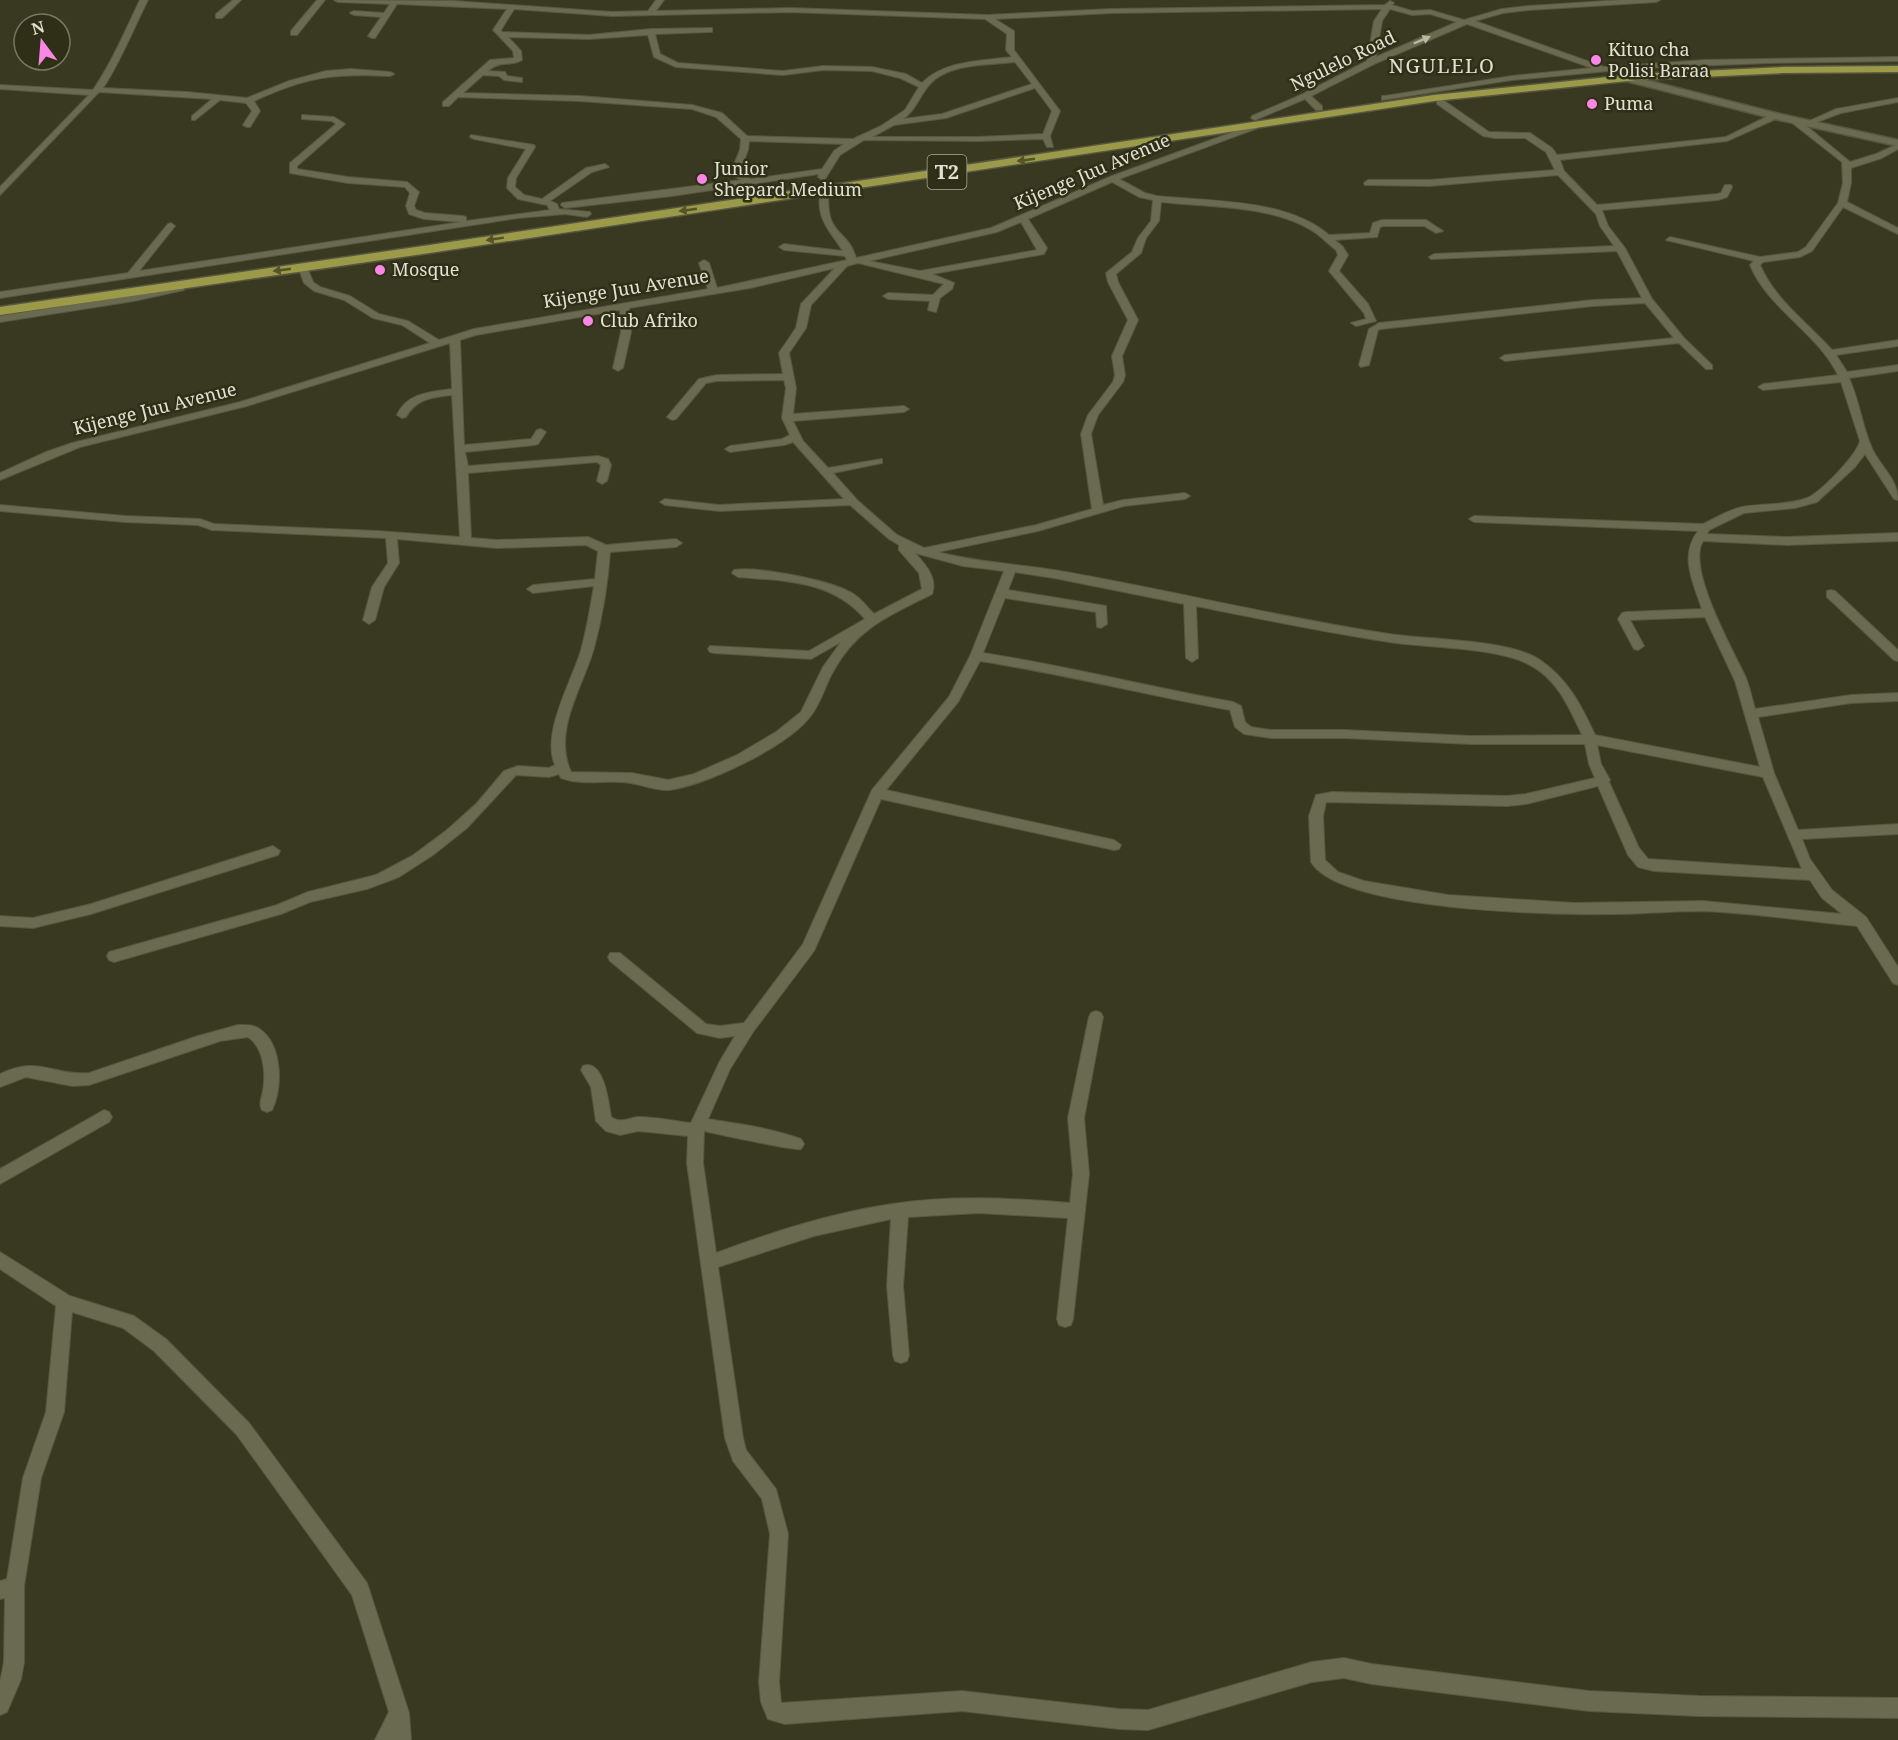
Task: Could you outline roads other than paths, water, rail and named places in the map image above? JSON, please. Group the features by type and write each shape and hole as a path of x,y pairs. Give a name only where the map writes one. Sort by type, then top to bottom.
{"highway":[{"name":"T2","path":"1255,122 1319,108 1385,98 1609,71 1898,61"},
{"name":"T2","path":"0,302 1047,146 1101,143 1445,97 1626,78 1783,70 1898,69"},
{"name":"T2","path":"0,310 303,267 823,180"}],"street":[{"path":"1,189 97,92 113,68 123,41 144,0"},
{"path":"219,16 237,0"},
{"path":"294,33 321,0"},
{"path":"338,0 650,14 719,10 918,11 987,18 1314,3 1386,7 1412,13 1432,12 1609,71"},
{"path":"539,9 546,0"},
{"path":"650,14 660,0"},
{"path":"719,10 721,0"},
{"path":"1371,62 1378,21 1386,7 1394,0"},
{"name":"Ngulelo Road","path":"1255,122 1371,62 1465,22 1502,11 1656,0"},
{"path":"372,36 395,2"},
{"path":"446,104 494,61 519,59 518,51 497,33 512,7"},
{"path":"354,14 385,15"},
{"path":"456,95 621,100 696,108 714,112 732,124 739,135 745,138 978,139 1047,146 1056,111 1010,50 1011,33 987,18"},
{"path":"502,35 589,37 651,31 709,30"},
{"path":"651,31 657,55 676,65 773,73 823,68 873,69 903,76 923,86"},
{"path":"851,261 825,221 822,208 823,180 828,161 837,151 861,140 909,111 923,86 934,77 949,70 1017,59"},
{"path":"248,101 283,86 326,74 345,72 390,74"},
{"path":"480,72 502,74 504,78 519,80"},
{"path":"1626,78 1774,116 1898,144"},
{"path":"890,123 943,116 1036,85"},
{"path":"0,87 187,94 248,101 253,104 256,111 247,125"},
{"path":"1306,96 1319,108"},
{"path":"195,118 218,98"},
{"path":"1809,123 1839,111 1898,100"},
{"path":"1440,102 1482,132 1495,136 1527,135 1541,144 1555,158 1560,172 1602,216 1604,226 1620,248 1648,300 1681,340 1708,367"},
{"path":"1555,158 1727,139 1738,136 1751,126 1774,116"},
{"path":"305,117 334,119 341,124 293,165 293,171 348,180 407,185 415,192 410,209 416,214 470,219 521,215"},
{"path":"1670,240 1760,261 1800,254 1809,249 1842,203 1847,183 1847,166 1838,153 1794,120"},
{"name":"Kijenge Juu Avenue","path":"0,477 76,445 243,404 455,337 496,327 713,291 983,233 1024,219 1112,179 1255,122"},
{"path":"474,137 531,147 512,178 511,188 521,197 544,201 555,209 588,214"},
{"path":"745,138 744,150 734,174 749,181"},
{"path":"1847,166 1879,156 1898,144"},
{"path":"544,201 589,170 605,167"},
{"path":"1368,183 1429,183 1560,172"},
{"path":"1112,179 1142,195 1157,199 1275,212 1308,224 1327,238 1343,255 1334,271 1350,286 1370,314 1371,321 1356,323"},
{"path":"0,295 749,181 823,180"},
{"path":"1595,208 1718,197 1724,195 1728,187"},
{"path":"1098,511 1086,434 1093,415 1118,382 1120,375 1117,356 1133,320 1113,282 1111,273 1136,253 1142,238 1155,221 1157,199"},
{"path":"1842,203 1898,231"},
{"path":"923,273 1041,252 1042,248 1024,219"},
{"path":"1327,238 1374,235 1376,225 1382,223 1426,223 1439,231"},
{"path":"130,276 171,226"},
{"path":"784,247 886,268 923,273 950,285 935,298 933,310"},
{"path":"1434,257 1620,248"},
{"path":"714,649 807,656 819,652 841,636 930,589 929,583 915,561 824,472 795,437 787,418 790,377 784,363 784,353 801,328 806,304 851,261"},
{"path":"1760,261 1755,265 1758,274 1786,310 1830,354 1843,377 1866,441 1851,465 1813,500 1795,505 1733,513 1702,533 1694,546 1696,575 1709,613 1741,681 1768,773 1812,875 1827,894 1861,921 1898,979"},
{"path":"704,263 713,291"},
{"path":"303,267 309,283 317,289 348,298 376,316 405,323 438,344"},
{"path":"0,320 134,298 215,280"},
{"path":"888,296 935,298"},
{"path":"1364,365 1374,329 1379,326 1593,303 1648,300"},
{"path":"618,368 626,332 624,307"},
{"path":"455,337 459,449 463,470 466,542"},
{"path":"1505,358 1681,340"},
{"path":"1830,354 1898,343"},
{"path":"1763,387 1898,368"},
{"path":"672,417 704,381 717,378 790,377"},
{"path":"402,415 405,407 413,400 457,392"},
{"path":"787,418 904,409"},
{"path":"459,449 534,442 541,432"},
{"path":"730,448 784,442 795,437"},
{"path":"1864,445 1898,497"},
{"path":"463,470 598,459 604,461 606,465 602,481"},
{"path":"824,472 878,461"},
{"path":"1882,473 1898,474"},
{"path":"922,552 1007,535 1124,503 1185,496"},
{"path":"665,502 719,508 745,508 853,502"},
{"path":"0,508 125,519 200,522 212,527 497,544 588,542 604,549 676,543"},
{"path":"1474,519 1673,525 1702,533 1787,541 1898,537"},
{"path":"369,620 380,584 394,567 396,557 391,537"},
{"path":"893,537 922,552 963,562 1064,575 1390,638 1494,649 1525,656 1547,670 1563,686 1573,701 1590,739 1595,764 1604,780 1633,851 1643,863 1654,866 1812,875"},
{"path":"604,549 586,654 561,719 559,738 561,768 566,776 624,778 656,785 670,785 685,782 731,763 789,730 804,718 825,675 842,648 869,622"},
{"path":"1011,568 976,656 954,699 877,793 809,947 748,1028 725,1065 704,1107 697,1127 695,1163 735,1438 739,1455 770,1495 779,1534 770,1682 771,1702 775,1712 806,1713 971,1701 1119,1719 1148,1720 1312,1672 1344,1668 1372,1674 1589,1701 1699,1706 1898,1708"},
{"path":"738,573 805,581 826,586 858,603 869,622"},
{"path":"533,590 600,582"},
{"path":"1000,593 1102,609 1101,624"},
{"path":"1830,594 1898,657"},
{"path":"1190,601 1192,658"},
{"path":"1638,646 1624,619 1626,616 1709,613"},
{"path":"976,656 1047,667 1152,692 1233,706 1237,709 1239,724 1248,731 1271,734 1345,734 1432,740 1590,739 1768,773"},
{"path":"1752,714 1851,699 1898,697"},
{"path":"114,957 273,911 298,898 378,880 395,873 437,844 480,808 509,773 520,771 548,773 561,768"},
{"path":"1604,780 1526,799 1507,801 1321,798 1316,816 1320,869 1341,879 1381,891 1417,898 1599,909 1704,906 1861,921"},
{"path":"877,793 1114,845"},
{"path":"1793,835 1898,829"},
{"path":"0,921 33,922 91,909 273,851"},
{"path":"615,957 702,1029 720,1032 748,1028"},
{"path":"1065,1319 1081,1162 1076,1118 1096,1017"},
{"path":"0,1081 24,1071 70,1080 89,1079 120,1071 218,1036 247,1030 256,1034 263,1044 269,1063 272,1085 267,1105"},
{"path":"588,1071 598,1084 604,1121 611,1126 620,1128 638,1124 697,1127 764,1135 796,1144"},
{"path":"0,1177 104,1117"},
{"path":"709,1263 772,1240 921,1208 1019,1206 1076,1212"},
{"path":"900,1211 895,1286 901,1355"},
{"path":"0,1260 65,1302 128,1322 160,1345 243,1430 360,1590 399,1713 401,1740"},
{"path":"0,1705 14,1662 8,1588 32,1479 55,1412 65,1302"},
{"path":"385,1740 399,1713"}],"place":[{"name":"Kituo cha Polisi Baraa","path":"1596,60"},
{"name":"Puma","path":"1592,104"},
{"name":"Junior Shepard Medium","path":"702,179"},
{"name":"Mosque","path":"380,270"},
{"name":"Club Afriko","path":"588,321"}],"district":[{"name":"NGULELO","path":"1442,66"}]}
